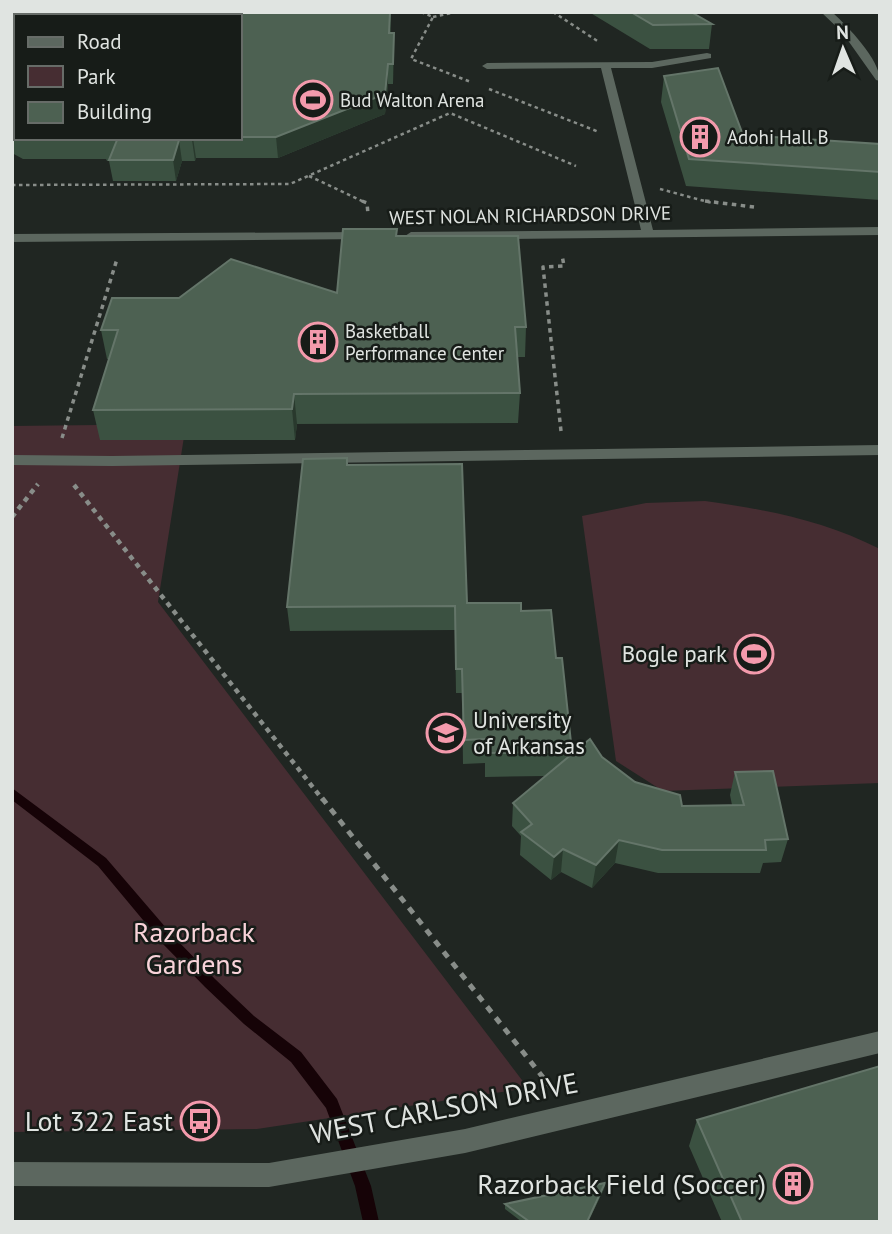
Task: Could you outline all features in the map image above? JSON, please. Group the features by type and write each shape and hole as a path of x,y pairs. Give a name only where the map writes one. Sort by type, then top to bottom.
{"street":[{"path":"826,12 845,30 880,78"},
{"path":"487,66 652,65 707,56"},
{"path":"605,65 648,233"},
{"name":"WEST NOLAN RICHARDSON DRIVE","path":"12,239 880,231"},
{"path":"12,460 880,450"},
{"name":"WEST CARLSON DRIVE","path":"12,1174 269,1175 465,1141 880,1042"}],"path":[{"path":"433,17 456,12"},
{"path":"553,12 634,65"},
{"path":"12,185 290,184 450,113 576,166"},
{"path":"308,176 367,203 369,222"},
{"path":"635,183 717,204 757,208"},
{"path":"12,517 55,461 123,238"},
{"path":"560,243 564,266 542,267 564,454"},
{"path":"55,461 573,1116"}],"green space":[{"name":"Razorback Gardens","path":"186,424 158,602 528,1088 257,1129 12,1132 12,426"},
{"path":"705,501 816,523 880,549 880,783 663,791 616,761 582,516 646,503"}],"building":[{"name":"Bud Walton Arena","path":"12,12 390,12 389,33 394,33 393,64 388,64 385,94 276,137 242,137 242,14 14,14 14,136"},
{"path":"631,12 691,12 712,24 653,25"},
{"path":"718,68 743,135 880,144 880,172 689,159 664,76"},
{"path":"117,140 179,140 173,160 109,160"},
{"name":"Basketball Performance Center","path":"343,229 397,229 396,236 518,236 526,327 515,327 520,393 294,394 292,409 93,410 118,330 101,330 112,298 179,298 231,259 337,293"},
{"path":"347,458 347,465 462,464 467,603 521,603 521,611 551,610 556,658 562,658 572,752 486,753 485,739 464,740 462,669 456,669 455,606 287,607 303,459"},
{"path":"590,739 602,757 635,782 680,795 682,806 744,805 735,772 773,771 788,839 765,840 766,850 662,850 619,840 596,865 563,849 554,857 521,832 532,824 513,803"},
{"name":"Razorback Field (Soccer)","path":"880,1066 880,1222 742,1222 697,1120"},
{"path":"605,1183 587,1222 530,1222 505,1204"}],"waterway":[{"path":"12,793 102,862 168,940 210,983 249,1020 296,1057 332,1104 363,1186 371,1222"}],"place":[{"name":"Bud Walton Arena","path":"313,100"},
{"name":"Adohi Hall B","path":"700,137"},
{"name":"Basketball Performance Center","path":"318,342"},
{"name":"Bogle park","path":"754,654"},
{"name":"University of Arkansas","path":"446,733"},
{"name":"Lot 322 East","path":"200,1121"},
{"name":"Razorback Field (Soccer)","path":"793,1184"}]}
